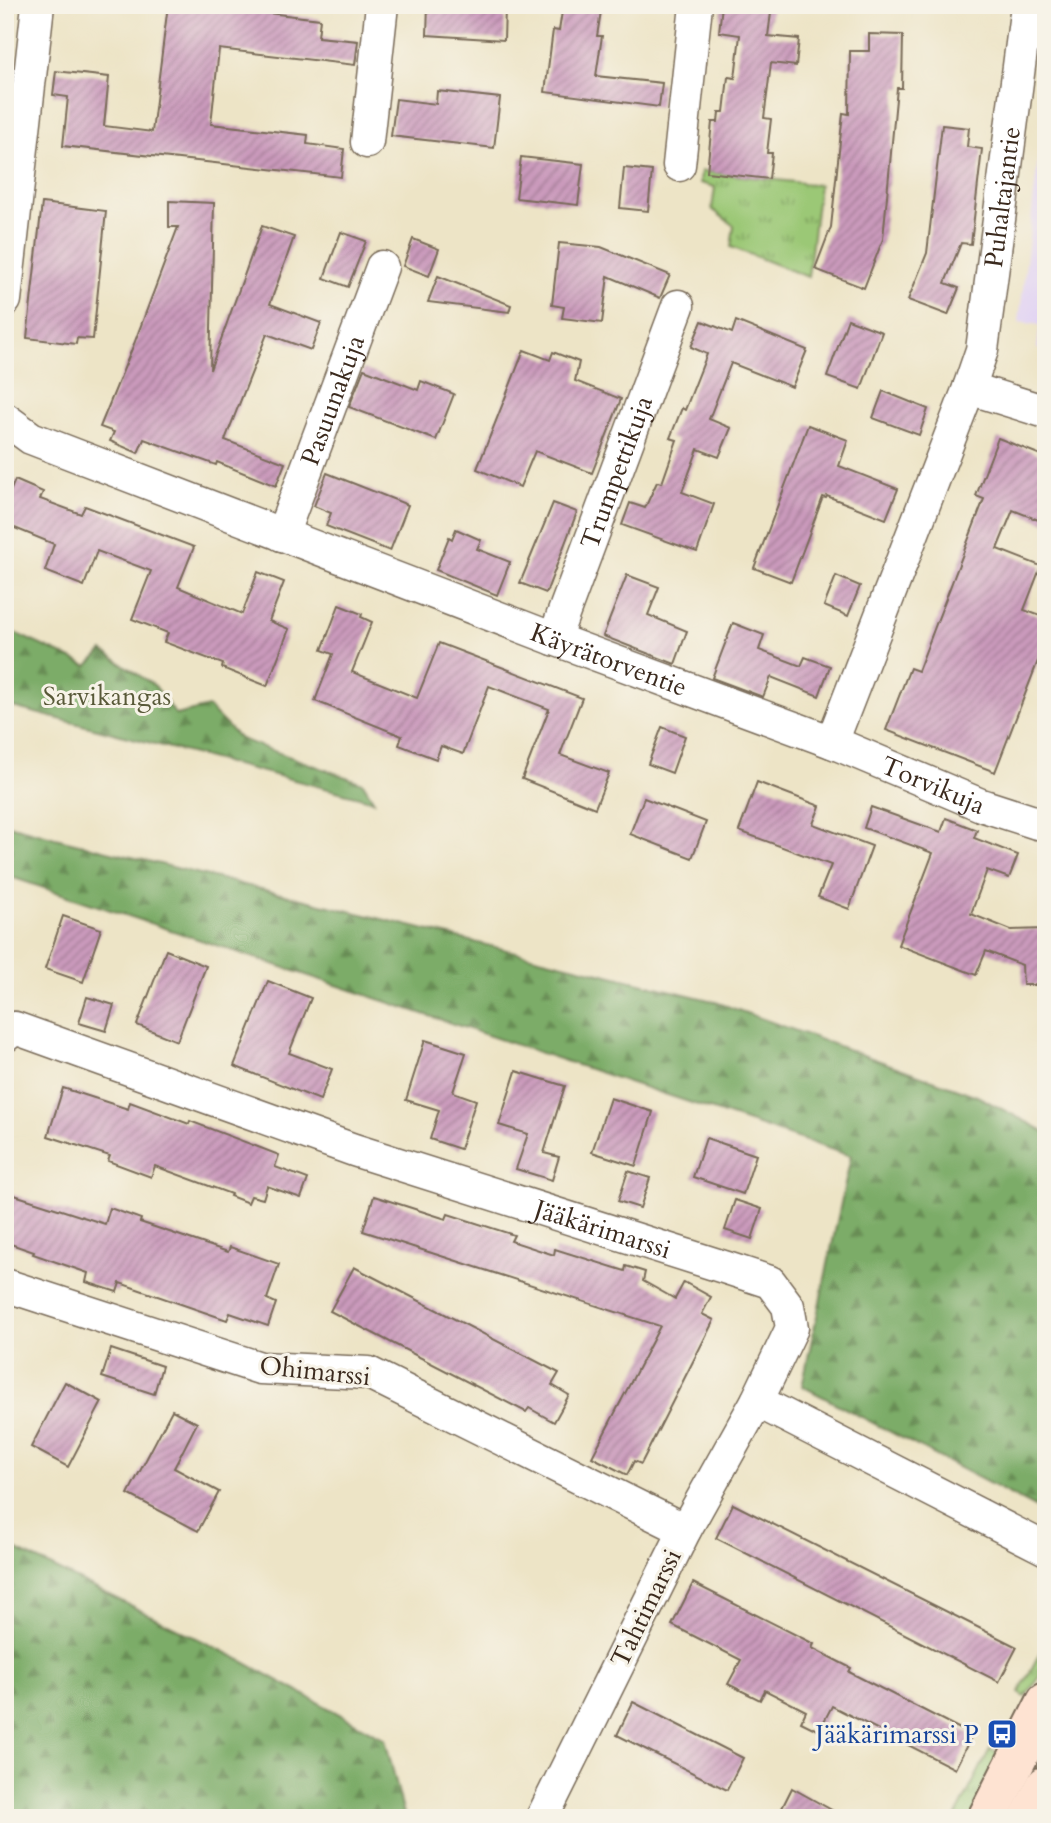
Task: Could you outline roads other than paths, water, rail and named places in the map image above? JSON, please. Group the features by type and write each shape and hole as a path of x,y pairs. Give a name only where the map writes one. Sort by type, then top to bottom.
{"street":[{"path":"5,300 37,5"},
{"path":"367,142 382,5"},
{"path":"679,165 696,5"},
{"name":"Puhaltajantie","path":"969,388 982,350 1027,5"},
{"name":"Pasuunakuja","path":"282,535 382,267"},
{"name":"Trumpettikuja","path":"554,639 678,306"},
{"path":"832,743 969,388 1046,412"},
{"name":"Käyrätorventie","path":"5,419 31,438 832,743"},
{"name":"Torvikuja","path":"832,743 981,805 1037,823"},
{"name":"Jääkärimarssi","path":"5,1035 15,1028 354,1150 770,1283 788,1306 792,1328 757,1401"},
{"name":"Ohimarssi","path":"5,1285 260,1368 369,1373 685,1530"},
{"path":"757,1401 1046,1549"},
{"name":"Tahtimarssi","path":"542,1818 685,1530 757,1401"},
{"path":"987,1818 1046,1702"},
{"path":"1029,1818 1046,1785"}],"place":[{"name":"Jääkärimarssi P","path":"1002,1734"}],"park label":[{"name":"Sarvikangas","path":"107,696"}]}
